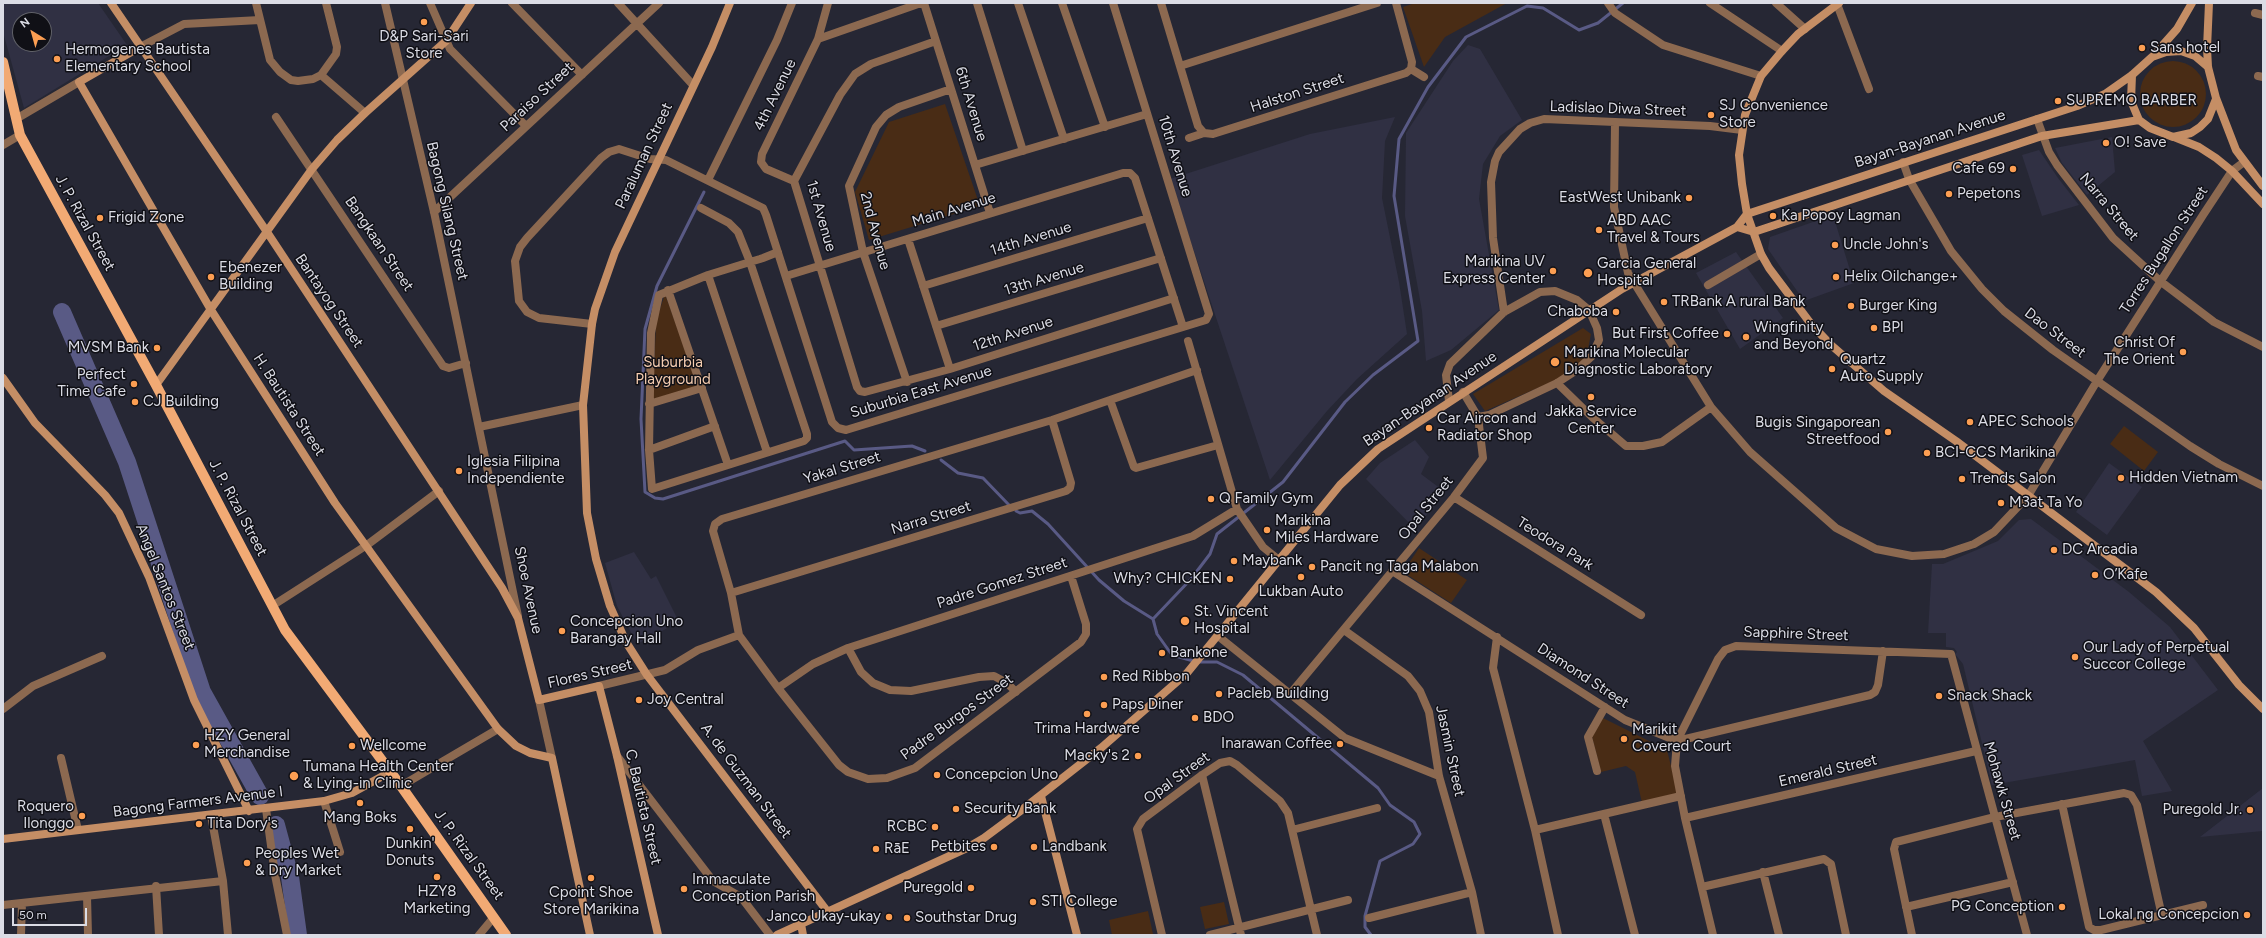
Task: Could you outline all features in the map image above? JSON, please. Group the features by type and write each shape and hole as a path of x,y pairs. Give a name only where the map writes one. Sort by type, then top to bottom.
{"main road":[{"name":"J. P. Rizal Street","path":"3,66 20,135 156,385 272,606 299,651 401,786 506,935"}],"street":[{"name":"Bantayog Street","path":"111,3 267,232 439,491 518,618"},
{"path":"256,3 270,60 273,66 291,80 298,81 313,79 320,75 332,60 337,47 326,3"},
{"name":"Bagong Silang Street","path":"385,3 434,212 479,427"},
{"path":"430,3 450,49 526,126"},
{"path":"156,385 312,169 346,131 446,41 471,3"},
{"path":"512,3 582,75"},
{"path":"618,3 693,85"},
{"name":"Paraiso Street","path":"434,212 659,3"},
{"name":"Paraluman Street","path":"592,324 607,273 657,159 693,85 730,3"},
{"path":"708,180 777,40 792,3"},
{"name":"4th Avenue","path":"794,181 766,169 761,162 762,154 818,39 828,3"},
{"path":"818,39 921,3"},
{"name":"6th Avenue","path":"924,3 990,214"},
{"path":"977,3 1023,151"},
{"path":"1018,3 1064,139"},
{"path":"1062,3 1105,127"},
{"name":"10th Avenue","path":"1113,3 1209,317"},
{"path":"1161,3 1198,126 1204,133"},
{"path":"1180,66 1377,3"},
{"path":"1396,3 1412,62 1411,69 1424,76"},
{"path":"1710,3 1782,52"},
{"path":"1776,3 1805,29"},
{"path":"2192,3 2177,29 2152,57 2132,75 2130,101 2139,120 2150,128 2199,147 2232,171 2263,204"},
{"path":"2208,3 2208,67 2216,98 2230,137 2244,162 2263,186"},
{"path":"1608,4 1615,13 1663,45 1761,76"},
{"path":"1869,89 1838,4 1805,29 1761,76 1751,97 1742,130 1739,155 1747,214 1761,254 1811,324 1831,346 1884,391 2028,496 2164,599 2194,628 2239,685 2263,709"},
{"path":"16,119 140,47 184,24 260,20"},
{"name":"1st Avenue","path":"860,391 857,387 794,181 840,95 856,74 871,64 936,41"},
{"path":"2152,57 2166,52 2181,52 2195,56 2208,67"},
{"name":"Halston Street","path":"1189,138 1204,133 1213,134 1406,73 1411,69"},
{"path":"320,75 365,113"},
{"name":"Bayan-Bayanan Avenue","path":"777,935 967,848 984,838 1041,796 1136,719 1187,673 1201,658 1340,485 1366,460 1396,436 1589,310 1633,283 1737,227 1747,214 2077,106 2104,94 2132,75"},
{"name":"H. Bautista Street","path":"79,82 211,310 335,503 367,545 498,728 516,746 530,753 552,758"},
{"name":"2nd Avenue","path":"907,382 864,252 849,186 876,127 892,111 951,89"},
{"path":"2173,137 2191,133 2200,127 2208,119 2216,98"},
{"path":"975,165 1147,114"},
{"name":"Bangkaan Street","path":"276,117 443,366 449,368 466,363"},
{"name":"Narra Street","path":"2037,119 2042,136 2057,165 2113,238 2160,282 2214,322 2263,347"},
{"name":"Bayan-Bayanan Avenue","path":"1754,232 2042,136 2139,120"},
{"name":"Ladislao Diwa Street","path":"1504,312 1494,238 1491,193 1492,171 1499,152 1520,129 1537,121 1710,126 1742,130"},
{"name":"Torres Bugallon Street","path":"1615,123 1614,207 1621,242 1633,283 1711,407 1750,452 1821,516 1851,537 1887,552 1912,556 1944,554 1974,544 1994,532 2028,496 2097,381 2160,282 2232,171 2244,162"},
{"path":"3,145 20,135"},
{"path":"592,324 540,318 527,312 519,301 515,268 517,254 527,238 605,155 619,149 650,159 657,159"},
{"name":"Suburbia East Avenue","path":"657,159 666,160 763,208 832,422 838,428 846,430 1183,327 1209,317"},
{"name":"Dao Street","path":"1903,162 1910,179 1951,251 1982,289 2004,311 2097,381 2190,446 2219,464 2263,486"},
{"name":"Main Avenue","path":"786,276 1123,173 1130,173 1134,178 1148,218"},
{"path":"701,208 734,226 750,262 807,434 804,441 652,488 648,450 651,333 659,295 668,290 708,275 750,262 778,252"},
{"path":"1148,218 1183,327"},
{"name":"14th Avenue","path":"923,286 1148,218"},
{"path":"1737,227 1754,232"},
{"path":"908,239 950,369"},
{"path":"1708,285 1761,254"},
{"name":"13th Avenue","path":"936,326 1161,258"},
{"path":"708,275 767,452"},
{"path":"668,290 728,464"},
{"path":"1449,401 1446,375 1450,364 1504,312 1540,292 1555,291 1577,300 1589,310 1597,328 1599,340 1592,356 1577,370 1557,383 1489,415 1478,416"},
{"name":"12th Avenue","path":"860,391 865,392 907,382 1174,298"},
{"name":"A. de Guzman Street","path":"592,324 583,406 587,513 596,559 610,606 626,642 647,675 827,911"},
{"path":"1188,341 1218,445 1240,513 1263,548 1279,560"},
{"name":"Yakal Street","path":"739,635 731,594 713,532 715,524 722,519 1052,420 1197,370"},
{"name":"Angel Santos Street","path":"3,378 35,423 105,495 119,513 149,577 194,700 249,811"},
{"path":"1557,383 1623,444 1630,446 1648,446 1662,442 1711,407"},
{"path":"649,404 702,388"},
{"name":"Opal Street","path":"1290,694 1454,497 1483,458 1478,416 1463,392"},
{"path":"1110,400 1134,467 1136,468 1218,445"},
{"path":"479,427 583,406"},
{"name":"Narra Street","path":"731,594 1066,491 1070,488 1071,483 1052,420"},
{"path":"648,450 715,426"},
{"name":"Shoe Avenue","path":"479,427 518,618 552,758"},
{"path":"272,606 367,545 439,491"},
{"name":"Teodora Park","path":"1454,497 1641,615"},
{"name":"Padre Gomez Street","path":"778,688 813,664 848,648 1193,536 1240,513"},
{"name":"Diamond Street","path":"1392,571 1625,720 1677,741"},
{"name":"Padre Burgos Street","path":"739,635 778,688 839,765 848,772 868,779 887,778 915,768 1081,642 1086,634 1086,624 1071,576"},
{"name":"Jasmin Street","path":"1344,630 1408,676 1420,691 1429,712 1439,776 1472,892 1481,935"},
{"name":"Flores Street","path":"539,700 665,670 698,650 739,635"},
{"path":"1218,636 1345,738 1439,776"},
{"path":"1497,637 1493,668 1536,830 1558,935"},
{"name":"Sapphire Street","path":"1713,935 1685,818 1675,766 1677,741 1718,659 1725,650 1736,646 1951,654"},
{"path":"848,648 861,672 873,683 890,690 911,691 979,677 994,676 1007,683 1016,692"},
{"path":"1677,741 1870,695 1876,692 1883,651"},
{"name":"Mohawk Street","path":"1951,654 2027,935"},
{"path":"3,709 38,683 102,656"},
{"name":"C. Bautista Street","path":"599,686 617,756 658,935"},
{"path":"1597,771 1588,737 1605,707"},
{"path":"401,786 498,728"},
{"name":"Emerald Street","path":"1685,818 1976,751"},
{"path":"617,756 713,880 741,897 770,935"},
{"path":"60,758 78,830"},
{"path":"552,758 590,935"},
{"name":"Opal Street","path":"1162,935 1137,829 1143,819 1202,775 1220,763 1230,761 1237,765 1280,801 1288,813 1318,935"},
{"name":"Bagong Farmers Avenue I","path":"3,839 266,809 324,800 352,792 390,772"},
{"path":"1202,775 1240,931"},
{"path":"1912,935 1894,849 1896,842 1995,817 2124,793 2131,795 2137,805 2162,916"},
{"path":"1041,796 1077,935"},
{"path":"1536,830 1681,796"},
{"path":"324,800 340,852"},
{"path":"2062,804 2088,927 2094,930 2101,930 2204,905"},
{"path":"1292,830 1377,808"},
{"path":"266,809 287,935"},
{"path":"1604,814 1634,935"},
{"path":"211,815 223,881 228,935"},
{"path":"1702,887 1824,859 1831,864 1846,935"},
{"path":"1763,872 1779,935"},
{"path":"3,905 87,896 156,886 223,881"},
{"path":"1906,907 2013,882"},
{"path":"156,886 159,935"},
{"path":"1370,918 1472,892"},
{"path":"87,896 88,935"},
{"path":"1210,935 1240,931 1311,909 1348,900"},
{"path":"21,935 22,903"},
{"path":"479,935 494,917"},
{"path":"801,924 804,935"}],"shaded area":[{"name":"Hermogenes Bautista Elementary School","path":"3,3 98,3 127,45 24,108 3,32"},
{"path":"1468,45 1480,49 1522,120 1500,136 1483,164 1479,199 1499,310 1451,350 1426,361 1422,311 1405,216 1406,133 1453,61"},
{"path":"1395,117 1385,141 1382,198 1399,282 1407,334 1357,379 1327,411 1270,480 1170,179 1310,134"},
{"path":"2112,137 2115,172 2087,195 2062,163 2055,148"},
{"path":"2039,150 2079,205 2042,216 2022,155"},
{"path":"1833,215 1854,283 1804,301 1768,249 1770,237"},
{"path":"1736,252 1783,318 1740,349 1696,273"},
{"path":"1415,440 1429,457 1421,474 1445,492 1415,529 1366,479 1380,463"},
{"path":"2109,463 2142,487 2107,535 2076,512"},
{"name":"Our Lady of Perpetual Succor College","path":"2031,519 2129,592 2170,627 2218,690 2143,741 2172,791 2142,796 2135,760 1992,785 1963,664 1955,654 1957,652 1954,648 1946,647 1946,633 1928,633 1932,564 1943,564 1998,541 2019,520"},
{"path":"634,552 651,579 656,576 679,622 637,644 617,606 605,563"},
{"name":"Puregold Jr.","path":"2263,788 2263,831 2200,837"}],"green space":[{"path":"1415,3 1507,3 1445,37 1424,67 1403,7"},
{"path":"2173,61 2186,63 2196,71 2204,81 2206,94 2204,107 2196,117 2186,125 2173,127 2160,125 2150,117 2142,107 2140,94 2142,81 2150,71 2160,63"},
{"path":"945,104 980,206 869,240 855,192 889,122"},
{"name":"Suburbia Playground","path":"665,294 699,387 653,399 656,321"},
{"path":"1583,328 1591,334 1586,359 1556,380 1485,411 1473,394"},
{"path":"2124,426 2158,452 2144,471 2110,444"},
{"path":"1419,548 1467,580 1451,603 1403,572"},
{"path":"1603,718 1667,750 1678,794 1642,803 1635,772 1626,766 1601,772 1592,737"},
{"path":"1224,902 1229,924 1205,929 1200,907"},
{"path":"1148,911 1153,934 1112,935 1109,920"}],"waterway":[{"path":"1371,935 1365,927 1365,916 1380,861 1413,844 1420,834 1414,822 1390,805 1378,788 1243,675 1217,662 1197,662 1172,655 1157,634 1153,619 1191,579 1210,554 1217,534 1283,482 1345,402 1373,375 1418,341 1394,196 1399,139 1428,87 1466,37 1527,6 1543,8 1579,30 1598,23 1623,3"},
{"path":"704,192 657,286 645,329 641,419 645,492 655,498 663,499 845,441 854,450 912,446 925,451"},
{"path":"62,312 127,462 202,692 260,796"},
{"path":"941,460 958,473 983,478 1009,505"},
{"path":"1016,511 1020,513 1032,511 1048,524 1099,580 1124,601 1153,619"},
{"path":"276,825 290,877 298,935"}],"place":[{"name":"D&P Sari-Sari Store","path":"424,22"},
{"name":"Sans hotel","path":"2142,48"},
{"name":"Hermogenes Bautista Elementary School","path":"57,59"},
{"name":"SUPREMO BARBER","path":"2058,101"},
{"name":"SJ Convenience Store","path":"1711,115"},
{"name":"O! Save","path":"2106,143"},
{"name":"Cafe 69","path":"2013,169"},
{"name":"Pepetons","path":"1949,194"},
{"name":"EastWest Unibank","path":"1689,198"},
{"name":"Ka Popoy Lagman","path":"1773,216"},
{"name":"Frigid Zone","path":"100,218"},
{"name":"ABD AAC Travel & Tours","path":"1599,230"},
{"name":"Uncle John's","path":"1835,245"},
{"name":"Marikina UV Express Center","path":"1553,271"},
{"name":"Garcia General Hospital","path":"1588,273"},
{"name":"Ebenezer Building","path":"211,277"},
{"name":"Helix Oilchange+","path":"1836,277"},
{"name":"TRBank A rural Bank","path":"1664,302"},
{"name":"Burger King","path":"1851,306"},
{"name":"Chaboba","path":"1616,312"},
{"name":"BPI","path":"1874,328"},
{"name":"But First Coffee","path":"1727,334"},
{"name":"Wingfinity and Beyond","path":"1746,337"},
{"name":"MVSM Bank","path":"157,348"},
{"name":"Christ Of The Orient","path":"2183,352"},
{"name":"Marikina Molecular Diagnostic Laboratory","path":"1555,362"},
{"name":"Quartz Auto Supply","path":"1832,369"},
{"name":"Perfect Time Cafe","path":"134,384"},
{"name":"Jakka Service Center","path":"1591,397"},
{"name":"CJ Building","path":"135,402"},
{"name":"APEC Schools","path":"1970,422"},
{"name":"Car Aircon and Radiator Shop","path":"1429,428"},
{"name":"Bugis Singaporean Streetfood","path":"1888,432"},
{"name":"BCI-CCS Marikina","path":"1927,453"},
{"name":"Iglesia Filipina Independiente","path":"459,471"},
{"name":"Hidden Vietnam","path":"2121,478"},
{"name":"Trends Salon","path":"1962,479"},
{"name":"Q Family Gym","path":"1211,499"},
{"name":"M3at Ta Yo","path":"2001,503"},
{"name":"Marikina Miles Hardware","path":"1267,530"},
{"name":"DC Arcadia","path":"2054,550"},
{"name":"Maybank","path":"1234,561"},
{"name":"Pancit ng Taga Malabon","path":"1312,567"},
{"name":"O’Kafe","path":"2095,575"},
{"name":"Lukban Auto","path":"1301,577"},
{"name":"Why? CHICKEN","path":"1230,579"},
{"name":"St. Vincent Hospital","path":"1185,621"},
{"name":"Concepcion Uno Barangay Hall","path":"562,631"},
{"name":"Bankone","path":"1162,653"},
{"name":"Our Lady of Perpetual Succor College","path":"2075,657"},
{"name":"Red Ribbon","path":"1104,677"},
{"name":"Pacleb Building","path":"1219,694"},
{"name":"Snack Shack","path":"1939,696"},
{"name":"Joy Central","path":"639,700"},
{"name":"Paps Diner","path":"1104,705"},
{"name":"Trima Hardware","path":"1087,714"},
{"name":"BDO","path":"1195,718"},
{"name":"Marikit Covered Court","path":"1624,739"},
{"name":"Inarawan Coffee","path":"1340,744"},
{"name":"HZY General Merchandise","path":"196,745"},
{"name":"Wellcome","path":"352,746"},
{"name":"Macky's 2","path":"1138,756"},
{"name":"Concepcion Uno","path":"937,775"},
{"name":"Tumana Health Center & Lying-in Clinic","path":"294,776"},
{"name":"Mang Boks","path":"360,803"},
{"name":"Security Bank","path":"956,809"},
{"name":"Puregold Jr.","path":"2250,810"},
{"name":"Roquero Ilonggo","path":"82,816"},
{"name":"Tita Dory's","path":"199,824"},
{"name":"RCBC","path":"935,827"},
{"name":"Dunkin' Donuts","path":"410,829"},
{"name":"Petbites","path":"994,847"},
{"name":"Landbank","path":"1034,847"},
{"name":"RāE","path":"876,849"},
{"name":"Peoples Wet & Dry Market","path":"247,863"},
{"name":"HZY8 Marketing","path":"437,877"},
{"name":"Cpoint Shoe Store Marikina","path":"591,878"},
{"name":"Puregold","path":"971,888"},
{"name":"Immaculate Conception Parish","path":"684,889"},
{"name":"STI College","path":"1033,902"},
{"name":"PG Conception","path":"2062,907"},
{"name":"Lokal ng Concepcion","path":"2247,915"},
{"name":"Janco Ukay-ukay","path":"889,917"},
{"name":"Southstar Drug","path":"907,918"}]}
